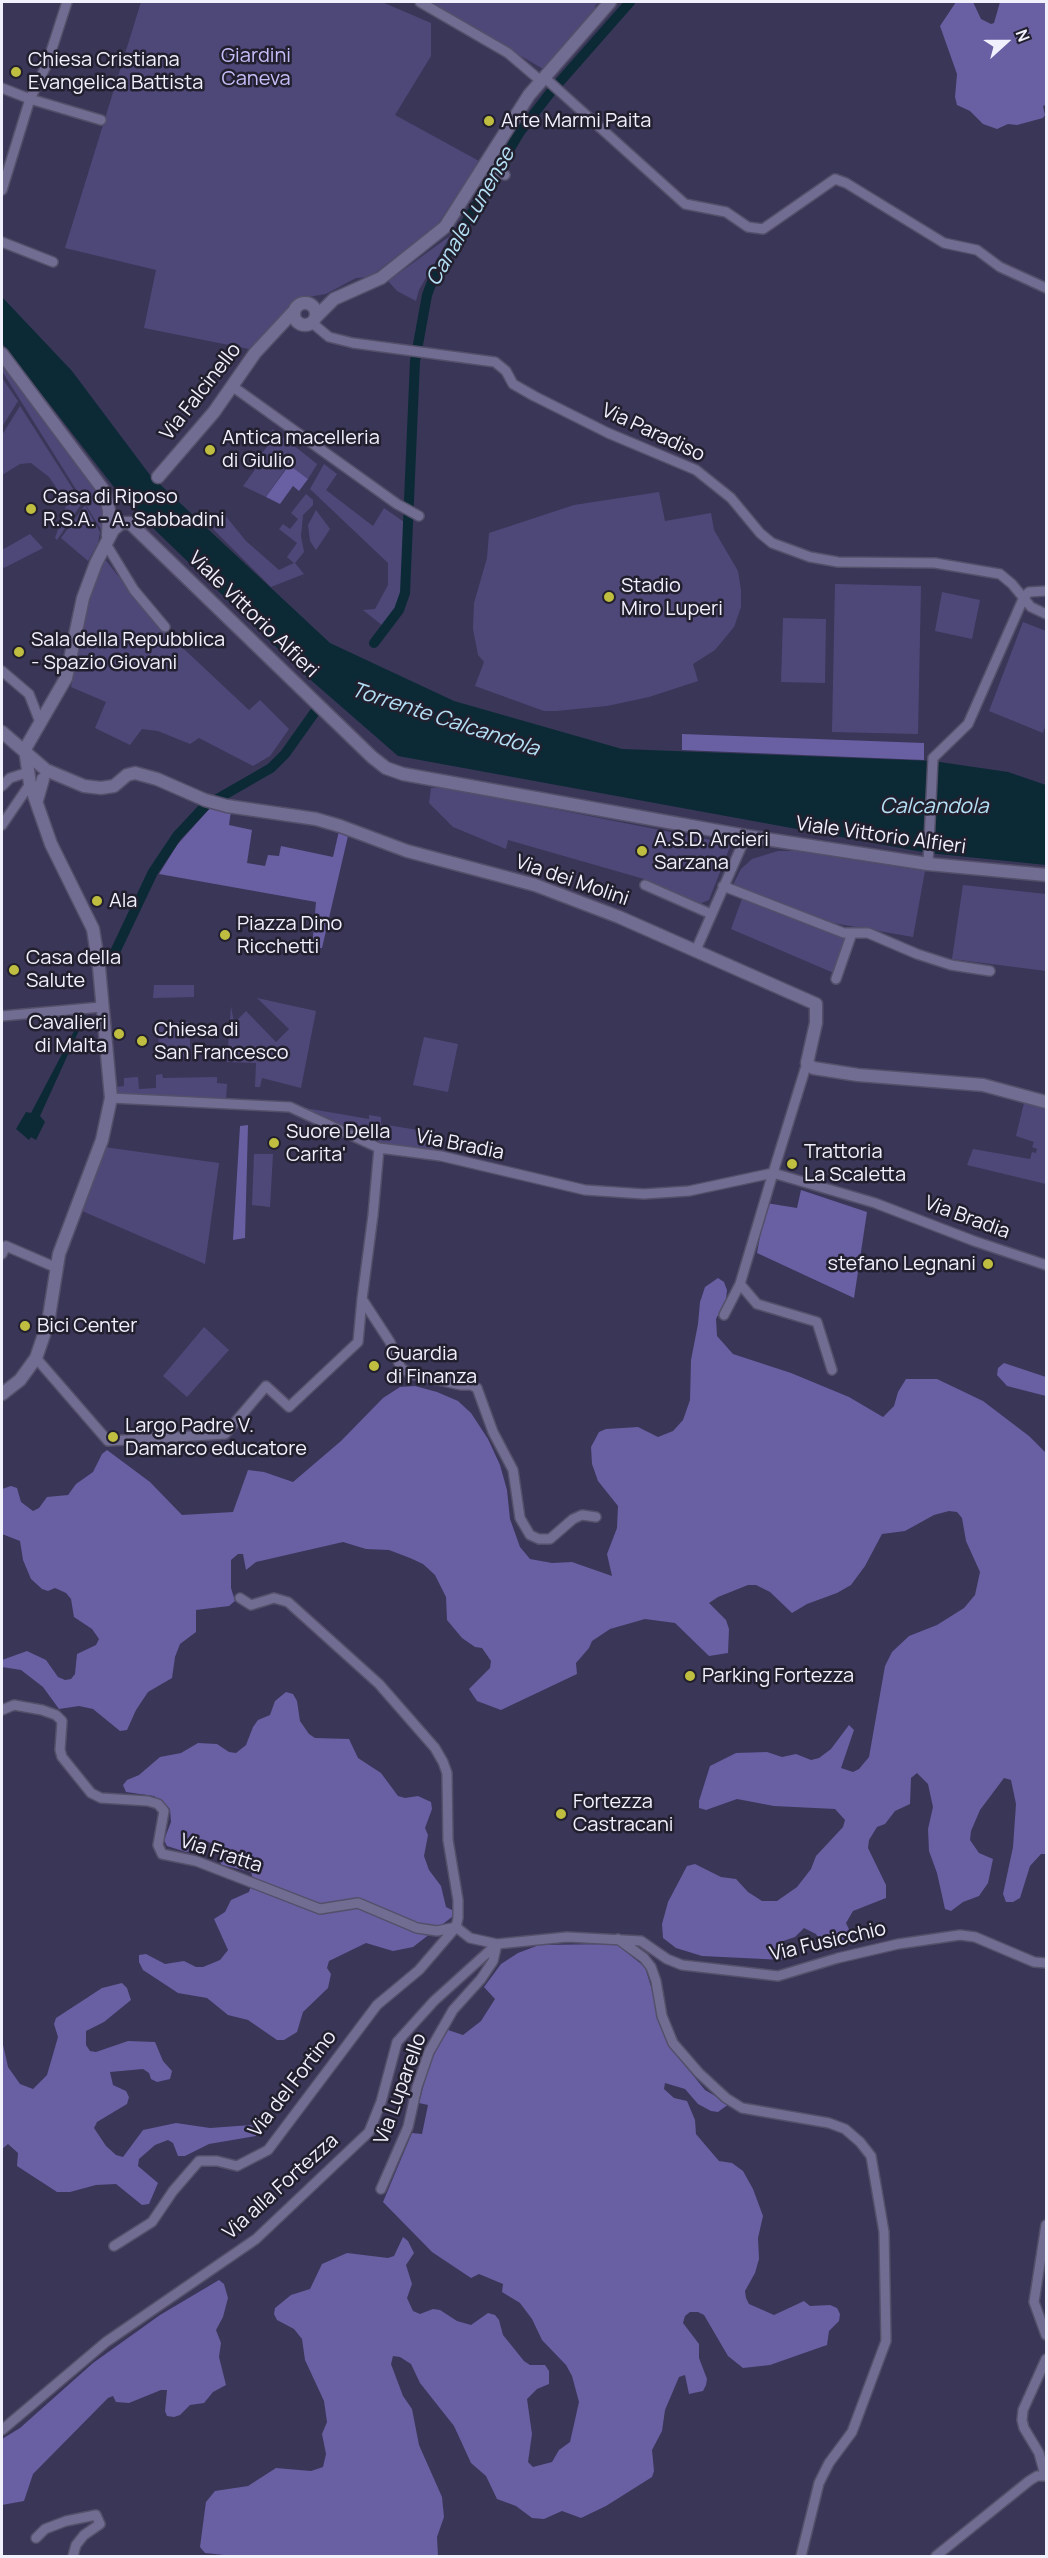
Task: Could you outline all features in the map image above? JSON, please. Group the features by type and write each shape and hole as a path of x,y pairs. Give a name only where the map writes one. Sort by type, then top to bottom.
{"street":[{"path":"2,190 30,99 47,64 67,2"},
{"path":"420,2 508,53 562,93 686,204 726,212 748,227 763,229 835,179 846,183 944,243 977,250 1000,267 1047,288"},
{"name":"Via Falcinello","path":"158,477 213,413 255,353 298,305 334,299 381,278 445,227 529,95 546,81 610,2"},
{"path":"2,88 30,99 101,120"},
{"path":"494,169 505,175"},
{"path":"2,242 53,262"},
{"name":"Via Falcinello","path":"276,332 309,321 334,299"},
{"path":"294,311 296,319 309,321 313,308 305,303"},
{"name":"Via Paradiso","path":"309,321 329,337 353,343 495,362 506,371 513,384 534,396 608,433 696,470 731,498 760,533 772,543 810,557 838,562 935,563 1000,574 1031,607 1047,614"},
{"path":"2,354 105,492 109,511 107,542 96,562 83,598 70,670 25,749 30,778 51,844 93,929 99,967 111,1098 102,1140 66,1230 48,1323 36,1358 20,1380 2,1394"},
{"path":"232,386 397,504 419,516"},
{"name":"Viale Vittorio Alfieri","path":"107,542 117,525 130,524 386,768 403,774 746,836 928,864 1047,875"},
{"path":"107,542 134,590 165,627"},
{"path":"928,864 933,758 968,724 1024,597 1029,592 1047,591"},
{"path":"2,671 29,694 38,725"},
{"path":"5,734 22,735 38,725"},
{"name":"Via dei Molini","path":"5,734 25,749 37,763 59,776 84,786 101,788 114,786 127,775 135,773 157,778 205,800 227,806 324,821 407,851 534,885 619,917 816,1004 817,1015 807,1063"},
{"path":"2,786 10,778 43,779 48,776 59,776"},
{"path":"2,825 30,778"},
{"path":"37,801 43,779"},
{"path":"696,950 746,836"},
{"path":"645,885 711,914"},
{"path":"723,886 844,933 868,933 917,954 951,965 990,971"},
{"path":"836,979 852,933"},
{"path":"2,1016 101,1007"},
{"path":"724,1315 740,1284 807,1063 813,1068 858,1076 983,1085 1047,1102"},
{"name":"Via Bradia","path":"111,1098 290,1107 379,1148 441,1156 585,1190 644,1194 689,1191 773,1173 875,1203 974,1241 1047,1265"},
{"path":"36,1358 108,1441 225,1434 266,1386 289,1407 358,1342 379,1148"},
{"path":"2,1254 6,1246 57,1268"},
{"path":"740,1284 757,1304 817,1322 832,1370"},
{"path":"362,1299 390,1342 400,1368 411,1374 477,1388 493,1432 513,1470 520,1518 530,1535 539,1539 550,1539 573,1519 582,1515 596,1517"},
{"path":"240,1598 251,1605 274,1598 288,1602 371,1677 435,1748 447,1773 448,1840 458,1900 456,1927 470,1938 497,1944"},
{"name":"Via Fratta","path":"2,1710 14,1705 56,1715 62,1721 60,1750 62,1757 92,1793 101,1798 148,1800 158,1804 164,1811 158,1845 162,1854 196,1861 320,1909 358,1903 417,1928 437,1931 456,1927"},
{"name":"Via del Fortino","path":"114,2247 152,2222 172,2191 199,2161 237,2166 268,2150 377,2005 419,1970 456,1927"},
{"name":"Via Fusicchio","path":"497,1944 567,1937 641,1941 667,1959 682,1965 778,1976 868,1951 941,1936 960,1935 975,1937 1034,1962 1047,1963"},
{"path":"618,1939 644,1958 651,1967 662,2016 673,2043 699,2073 726,2098 742,2108 845,2129 871,2156 885,2232 886,2341 852,2432 829,2463 819,2483 801,2556"},
{"name":"Via Luparello","path":"381,2188 408,2127 417,2087 429,2052 453,2010 470,1993 493,1961 497,1944"},
{"name":"Via alla Fortezza","path":"2,2430 106,2342 256,2239 369,2132 381,2102 397,2042 434,2001 497,1944"},
{"path":"1047,2225 1034,2302 1047,2335"},
{"path":"936,2556 1029,2481 1037,2476 1046,2476 1040,2453 1024,2428 1022,2420 1023,2410 1047,2360"},
{"path":"36,2538 45,2529 55,2524 96,2515 100,2524 80,2540 73,2556"}],"green space":[{"name":"Giardini Caneva","path":"141,2 382,2 431,23 431,56 395,115 479,161 438,224 370,277 356,278 326,294 296,299 282,317 249,349 144,328 156,270 65,248"},
{"path":"427,2 599,2 595,6 596,10 545,70"},
{"path":"450,236 419,290 416,301 397,291 388,281"},
{"path":"2,361 104,498 106,520 102,531 2,371"},
{"path":"2,378 18,401 2,427"},
{"path":"20,406 82,503 57,540 55,538 67,503 49,477 31,463 20,464 2,475 2,435"},
{"path":"273,429 317,464 321,458 308,479 288,465 266,497 243,486 259,464 256,460 267,447 263,443"},
{"path":"324,464 337,474 326,490 373,526 384,508 404,522 402,586 397,607 383,626 363,610 375,609 388,585 388,563 310,489"},
{"name":"Stadio Miro Luperi","path":"659,492 665,521 711,513 714,530 738,571 741,607 734,627 715,650 693,664 698,681 649,697 607,706 556,711 544,711 475,686 484,662 478,655 473,629 474,603 487,558 489,533 574,505"},
{"path":"306,494 313,500 313,505 303,515 301,536 304,552 295,563 304,574 271,587 213,529 224,514 246,541 279,570 294,563 287,557 297,543 279,529 283,524 290,529 298,519 291,513"},
{"path":"85,505 100,532 98,543 88,561 61,538"},
{"path":"316,510 330,529 316,550 310,541 308,525"},
{"path":"30,534 43,548 4,568 2,550"},
{"path":"104,558 153,620 249,710 260,700 289,729 270,756 253,766 199,738 190,744 158,731 142,729 130,745 95,728 106,702 71,687 87,608"},
{"path":"835,584 921,586 918,734 832,732"},
{"path":"942,592 980,600 972,639 935,631"},
{"path":"783,618 826,619 825,683 781,682"},
{"path":"1023,622 1046,631 1046,723 1043,733 989,711"},
{"path":"442,787 731,844 709,900 699,904 644,879 508,840 506,849 453,827 429,803 431,788"},
{"path":"778,851 797,851 925,871 913,937 816,920 733,885 741,869 752,859"},
{"path":"963,885 1046,894 1046,971 952,959"},
{"path":"743,896 845,937 836,974 731,929"},
{"path":"154,985 194,985 194,997 153,998"},
{"path":"257,998 316,1011 301,1088 262,1078 260,1087 255,1087 256,1063 227,1062 231,1006 234,1023 246,1011 276,1042 289,1029"},
{"path":"190,1022 190,1057 159,1059 158,1023"},
{"path":"424,1037 458,1044 448,1092 413,1085"},
{"path":"114,1074 116,1087 124,1086 124,1078 138,1077 139,1089 156,1088 156,1075 162,1074 163,1078 217,1077 217,1083 227,1084 226,1100 113,1094"},
{"path":"1024,1103 1046,1107 1046,1184 967,1165 973,1149 1030,1159 1032,1152 1036,1153 1037,1149 1032,1147 1034,1142 1016,1136"},
{"path":"305,1108 369,1119 369,1115 381,1117 381,1124 436,1133 434,1150 384,1144"},
{"path":"104,1147 219,1163 205,1264 82,1211"},
{"path":"254,1154 273,1154 270,1207 252,1205"},
{"path":"204,1327 229,1350 187,1397 163,1376"}],"shaded area":[{"path":"956,2 973,2 981,19 991,24 994,23 1000,2 1046,2 1046,105 1043,106 1045,115 1043,118 1017,125 1008,124 997,129 983,124 970,111 957,105 955,97 957,74 940,26"},
{"path":"289,465 308,479 299,491 293,486 280,504 266,497"},
{"path":"682,734 924,743 924,760 682,750"},
{"path":"211,807 231,811 229,825 252,830 247,863 265,866 268,855 279,856 281,846 333,857 339,831 348,836 322,948 312,948 316,902 159,874 177,845"},
{"path":"248,1125 245,1238 233,1240 240,1126"},
{"path":"801,1190 867,1212 854,1298 757,1253 766,1203 797,1208"},
{"path":"718,1278 724,1282 727,1290 726,1299 716,1319 717,1336 733,1354 791,1373 849,1397 883,1417 894,1406 898,1392 906,1379 937,1379 983,1401 1029,1436 1046,1453 1046,1854 1041,1854 1030,1866 1020,1898 1013,1902 1006,1902 1003,1894 1013,1847 1016,1804 1011,1780 1004,1778 980,1810 971,1831 970,1840 979,1853 993,1859 988,1883 979,1896 963,1902 951,1911 945,1909 937,1873 929,1851 928,1829 933,1807 928,1784 917,1773 911,1778 910,1804 895,1811 885,1824 877,1827 869,1840 868,1848 886,1885 886,1898 853,1911 846,1923 853,1938 841,1940 838,1946 831,1949 824,1947 816,1934 804,1928 795,1937 780,1942 784,1960 702,1956 676,1948 663,1938 662,1924 668,1902 687,1866 695,1864 721,1877 736,1879 748,1892 762,1901 777,1901 797,1887 811,1869 816,1856 843,1827 845,1820 835,1809 774,1806 737,1799 706,1810 699,1808 699,1801 710,1766 736,1753 767,1752 782,1757 796,1754 811,1760 819,1758 831,1749 849,1725 854,1730 841,1768 853,1772 859,1769 869,1757 885,1666 892,1652 909,1636 937,1625 964,1608 975,1595 980,1572 966,1541 962,1518 957,1512 949,1511 934,1515 905,1531 882,1534 865,1566 851,1585 792,1613 770,1592 756,1585 748,1585 718,1597 709,1603 726,1620 729,1629 728,1653 709,1656 675,1623 645,1619 610,1629 592,1641 576,1663 577,1674 501,1710 477,1701 469,1689 490,1668 491,1661 482,1648 475,1647 462,1638 447,1620 446,1597 435,1575 423,1564 389,1550 366,1549 343,1542 256,1562 246,1570 243,1554 238,1554 231,1560 231,1588 235,1601 229,1606 196,1610 196,1632 180,1644 175,1657 172,1678 148,1692 127,1730 120,1731 93,1709 79,1706 59,1709 43,1687 21,1670 2,1667 2,1660 27,1651 46,1660 58,1677 65,1680 71,1679 75,1674 77,1654 96,1645 99,1639 92,1629 74,1617 71,1599 66,1593 55,1588 48,1591 42,1589 31,1579 23,1560 20,1541 2,1534 2,1489 11,1486 17,1488 21,1502 33,1511 39,1508 47,1497 68,1495 76,1484 93,1472 102,1454 107,1450 150,1482 182,1515 233,1512 248,1470 264,1472 293,1482 341,1441 383,1398 400,1387 415,1386 437,1392 458,1401 471,1413 488,1439 500,1465 507,1490 510,1519 520,1547 530,1559 552,1563 572,1562 612,1576 607,1554 617,1528 618,1506 598,1481 592,1464 591,1447 599,1432 606,1429 638,1427 658,1437 673,1431 683,1420 690,1400 691,1360 700,1302 705,1287"},
{"path":"1004,1363 1046,1377 1046,1396 1007,1386 997,1375 998,1368"},
{"path":"286,1692 293,1694 297,1701 300,1721 309,1734 315,1738 349,1739 358,1758 381,1773 398,1796 405,1798 418,1796 431,1802 432,1809 425,1828 428,1835 424,1856 429,1870 441,1886 446,1907 452,1910 452,1917 413,1947 393,1951 366,1943 329,1961 327,1968 331,1974 328,1988 303,2012 297,2032 284,2040 277,2040 248,2020 228,2015 207,1998 178,1993 143,1970 139,1962 139,1955 146,1954 165,1964 184,1961 196,1967 203,1967 220,1960 228,1950 214,1919 225,1912 231,1900 249,1892 253,1879 251,1872 222,1865 218,1860 218,1847 205,1840 199,1839 192,1851 186,1852 167,1846 164,1840 171,1822 170,1809 154,1796 126,1792 123,1785 160,1757 181,1753 198,1743 217,1744 229,1752 236,1753 246,1745 258,1720 270,1715 275,1701"},
{"path":"616,1944 645,1967 669,2046 705,2090 729,2104 718,2112 711,2111 698,2104 685,2089 665,2083 664,2089 674,2098 687,2101 695,2120 696,2134 719,2161 732,2163 743,2171 753,2189 763,2216 758,2238 759,2259 755,2273 745,2291 749,2304 774,2315 804,2301 810,2306 830,2305 837,2308 840,2314 839,2321 829,2331 827,2345 770,2365 743,2368 728,2356 704,2315 690,2312 685,2316 683,2323 699,2344 699,2358 707,2379 706,2385 703,2391 689,2394 685,2375 679,2377 665,2410 662,2431 652,2450 654,2471 652,2477 606,2506 581,2518 562,2511 544,2519 532,2518 516,2506 497,2499 486,2476 471,2463 454,2426 420,2383 411,2364 400,2357 393,2356 391,2364 403,2396 412,2409 419,2445 442,2497 444,2517 437,2537 438,2556 233,2556 205,2553 200,2547 206,2502 215,2491 248,2486 276,2468 311,2471 323,2467 326,2454 322,2434 327,2422 324,2401 305,2360 302,2339 294,2329 277,2320 274,2314 275,2308 291,2295 310,2289 322,2264 347,2253 388,2258 394,2256 403,2237 408,2241 414,2253 406,2265 412,2284 407,2298 413,2311 420,2314 433,2309 440,2310 457,2321 471,2325 488,2313 495,2315 499,2320 503,2335 524,2361 530,2365 545,2365 549,2371 549,2384 537,2389 527,2399 532,2434 528,2462 533,2467 552,2462 559,2450 570,2442 579,2402 572,2376 566,2365 542,2340 532,2319 520,2303 502,2292 503,2284 479,2274 471,2278 432,2252 383,2202 412,2133 422,2134 428,2105 419,2103 432,2052 445,2029 463,2035 481,2021 495,1999 484,1987 501,1964 518,1953 539,1945"},
{"path":"122,1983 127,1988 131,2000 104,2022 86,2031 86,2045 90,2051 96,2052 128,2041 155,2042 163,2061 172,2071 170,2079 157,2082 151,2079 149,2073 143,2069 110,2072 113,2085 126,2091 129,2097 127,2104 97,2122 94,2128 106,2146 116,2155 123,2157 143,2130 176,2123 210,2128 251,2125 256,2129 256,2136 209,2144 185,2156 178,2156 173,2143 168,2140 155,2145 139,2159 138,2166 158,2183 149,2204 142,2205 116,2184 57,2192 17,2166 18,2153 8,2144 2,2149 2,2040 8,2067 20,2084 33,2089 47,2075 58,2037 54,2024 56,2018 102,1988"},
{"path":"219,2280 224,2284 228,2298 223,2317 216,2330 221,2343 219,2357 226,2385 213,2392 204,2403 190,2405 180,2415 174,2417 167,2416 165,2411 167,2390 161,2390 129,2403 116,2402 113,2396 108,2398 33,2474 24,2501 2,2505 2,2439 20,2428 93,2363 160,2315"}],"water":[{"name":"Calcandola","path":"2,297 72,371 150,475 330,643 454,701 622,749 933,761 1008,772 1046,785 1046,865 928,853 398,756 305,675 124,500 2,343"},
{"path":"86,1015 40,1116 45,1122 36,1140 31,1137 29,1140 16,1129 26,1112 31,1113 82,1016"}],"waterway":[{"name":"Canale Lunense","path":"374,643 399,610 405,593 415,361 427,295 435,274 520,132 550,93 630,2"},
{"path":"115,952 153,872 177,836 205,806 271,768 285,754 317,709"}],"place":[{"name":"Chiesa Cristiana Evangelica Battista","path":"16,72"},
{"name":"Arte Marmi Paita","path":"489,121"},
{"name":"Antica macelleria di Giulio","path":"210,450"},
{"name":"Casa di Riposo R.S.A. - A. Sabbadini","path":"31,509"},
{"name":"Stadio Miro Luperi","path":"609,597"},
{"name":"Sala della Repubblica - Spazio Giovani","path":"19,652"},
{"name":"A.S.D. Arcieri Sarzana","path":"642,851"},
{"name":"Ala","path":"97,901"},
{"name":"Piazza Dino Ricchetti","path":"225,935"},
{"name":"Casa della Salute","path":"14,970"},
{"name":"Cavalieri di Malta","path":"119,1034"},
{"name":"Chiesa di San Francesco","path":"142,1041"},
{"name":"Suore Della Carita'","path":"274,1143"},
{"name":"Trattoria La Scaletta","path":"792,1164"},
{"name":"stefano Legnani","path":"988,1264"},
{"name":"Bici Center","path":"25,1326"},
{"name":"Guardia di Finanza","path":"374,1366"},
{"name":"Largo Padre V. Damarco educatore","path":"113,1437"},
{"name":"Parking Fortezza","path":"690,1676"},
{"name":"Fortezza Castracani","path":"561,1814"}],"water label":[{"name":"Torrente Calcandola","path":"445,720"}]}
